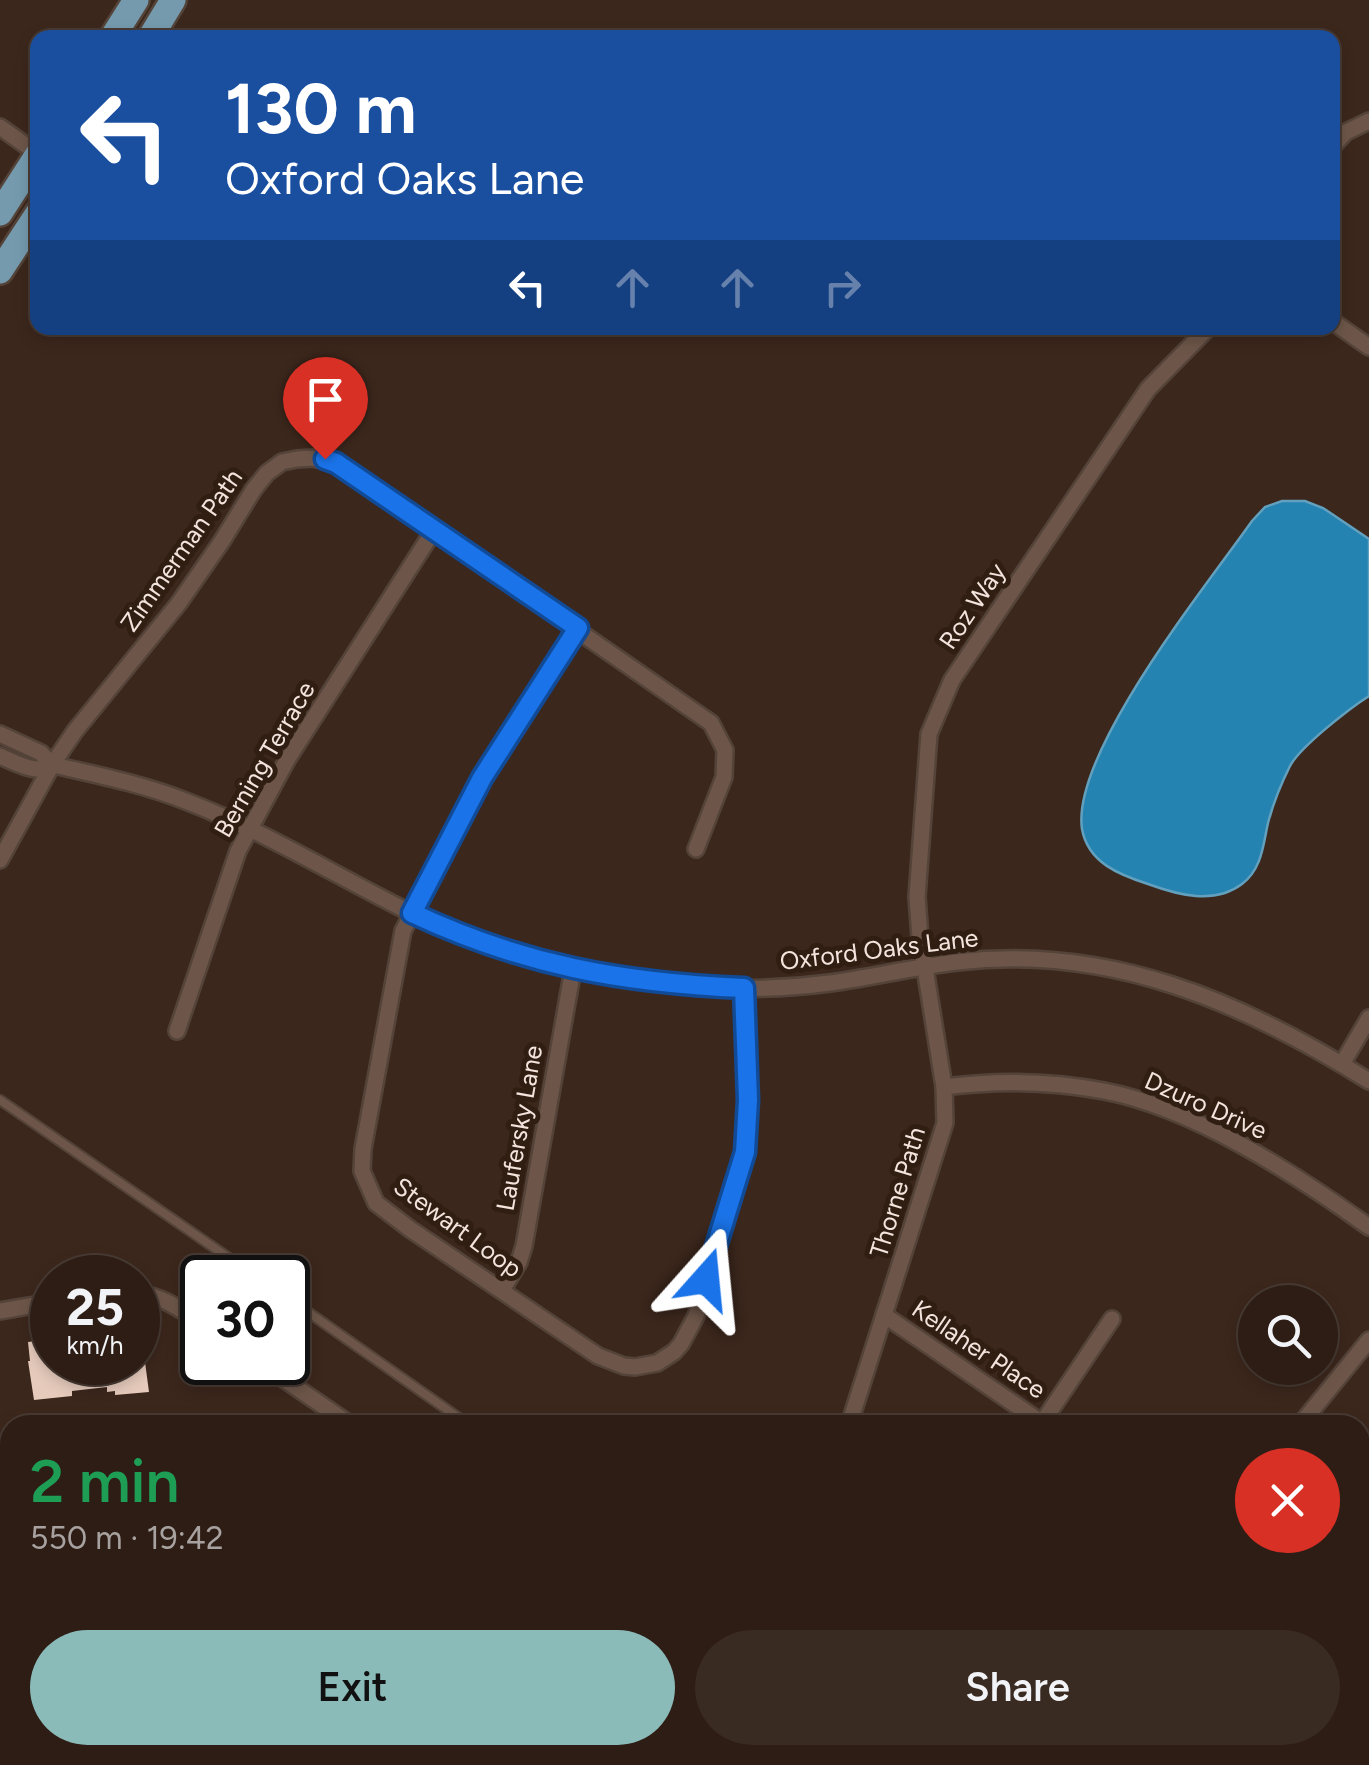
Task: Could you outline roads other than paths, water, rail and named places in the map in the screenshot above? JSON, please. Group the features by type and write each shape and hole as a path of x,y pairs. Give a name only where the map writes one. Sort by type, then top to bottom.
{"main road":[{"path":"117,30 136,0"},
{"path":"155,30 174,0"},
{"path":"0,212 30,166"},
{"path":"0,272 30,225"}],"street":[{"path":"1340,138 1369,121"},
{"path":"0,127 30,148"},
{"path":"1340,327 1369,347"},
{"name":"Roz Way","path":"925,967 917,897 930,734 940,707 952,680 1148,389 1201,335"},
{"name":"Zimmerman Path","path":"0,860 75,731 180,603 254,489 282,462 313,458 336,463 712,722 725,750 724,777 696,849"},
{"name":"Berning Terrace","path":"177,1030 238,851 287,760 434,530"},
{"name":"Stewart Loop","path":"578,628 482,778 402,930 363,1149 362,1171 376,1203 598,1356 624,1366 658,1363 681,1344 696,1316 745,1152 748,1100 744,988"},
{"name":"Oxford Oaks Lane","path":"0,734 40,753 52,765"},
{"name":"Oxford Oaks Lane","path":"0,756 36,769 52,765 169,794 250,830 412,913 484,944 573,969 664,984 744,988 826,984 960,962 1022,960 1092,965 1143,976 1228,1004 1369,1081"},
{"name":"Thorne Path","path":"851,1415 945,1123 944,1087 925,967"},
{"name":"Laufersky Lane","path":"502,1290 524,1246 573,969"},
{"path":"1342,1064 1369,1018"},
{"name":"Dzuro Drive","path":"944,1087 1048,1084 1107,1091 1162,1108 1260,1156 1369,1226"},
{"path":"0,1312 30,1306"},
{"name":"Kellaher Place","path":"884,1315 1031,1415"},
{"path":"1050,1415 1112,1318"},
{"path":"1308,1415 1369,1340"},
{"path":"294,1385 337,1415"}],"lane":[{"path":"0,1100 225,1255"},
{"path":"310,1313 456,1415"}],"water":[{"path":"1282,501 1305,501 1323,508 1369,539 1369,696 1338,718 1295,758 1280,787 1258,864 1249,878 1220,894 1171,892 1127,876 1098,859 1082,829 1084,797 1098,758 1146,670 1252,521 1265,507"}]}
